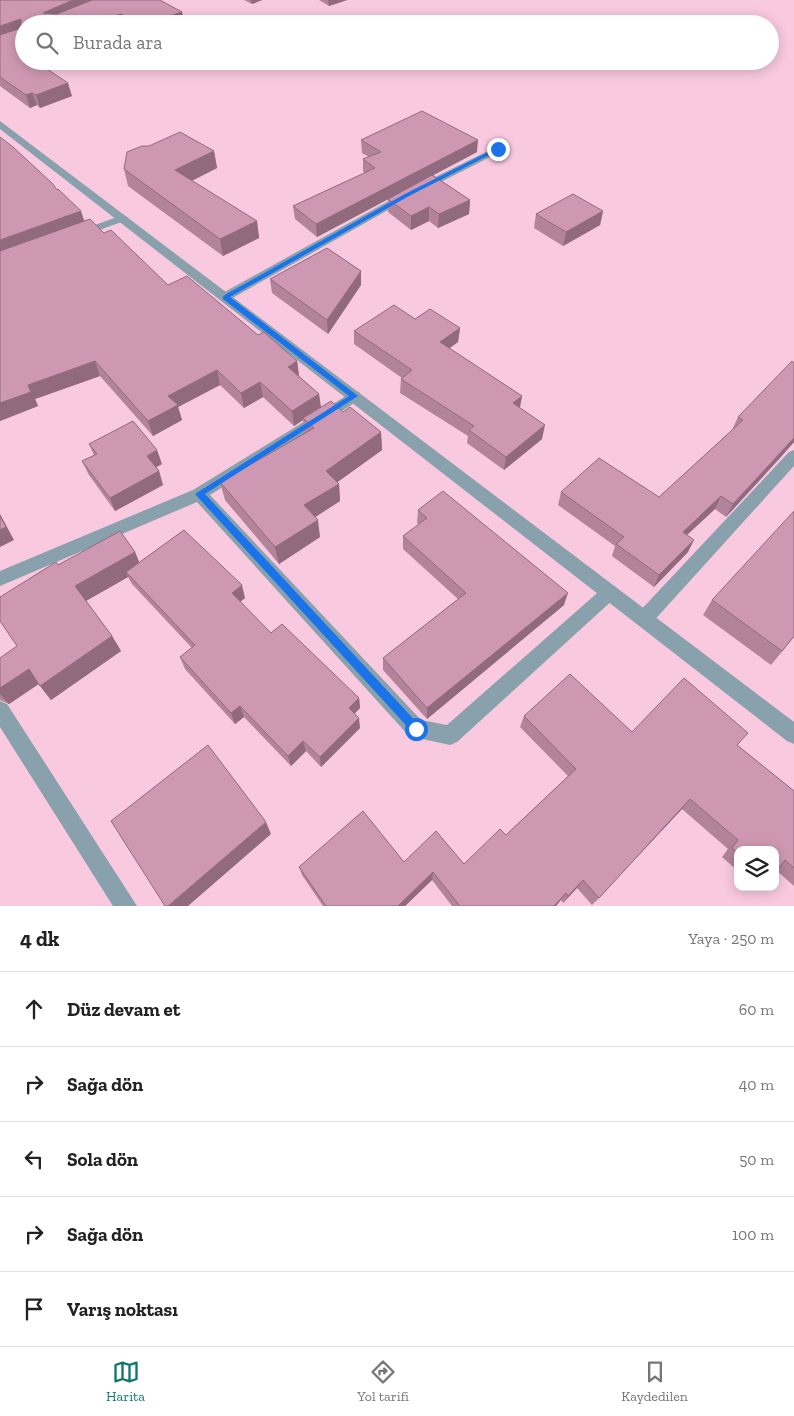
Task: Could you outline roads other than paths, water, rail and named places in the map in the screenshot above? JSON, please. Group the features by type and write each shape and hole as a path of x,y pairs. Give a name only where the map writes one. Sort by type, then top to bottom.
{"street":[{"path":"0,124 794,734"},
{"path":"225,297 407,195 498,149"},
{"path":"70,238 123,218"},
{"path":"0,579 199,494 354,396"},
{"path":"644,619 794,456"},
{"path":"199,494 416,729 450,735 610,592"},
{"path":"0,710 126,906"}]}
